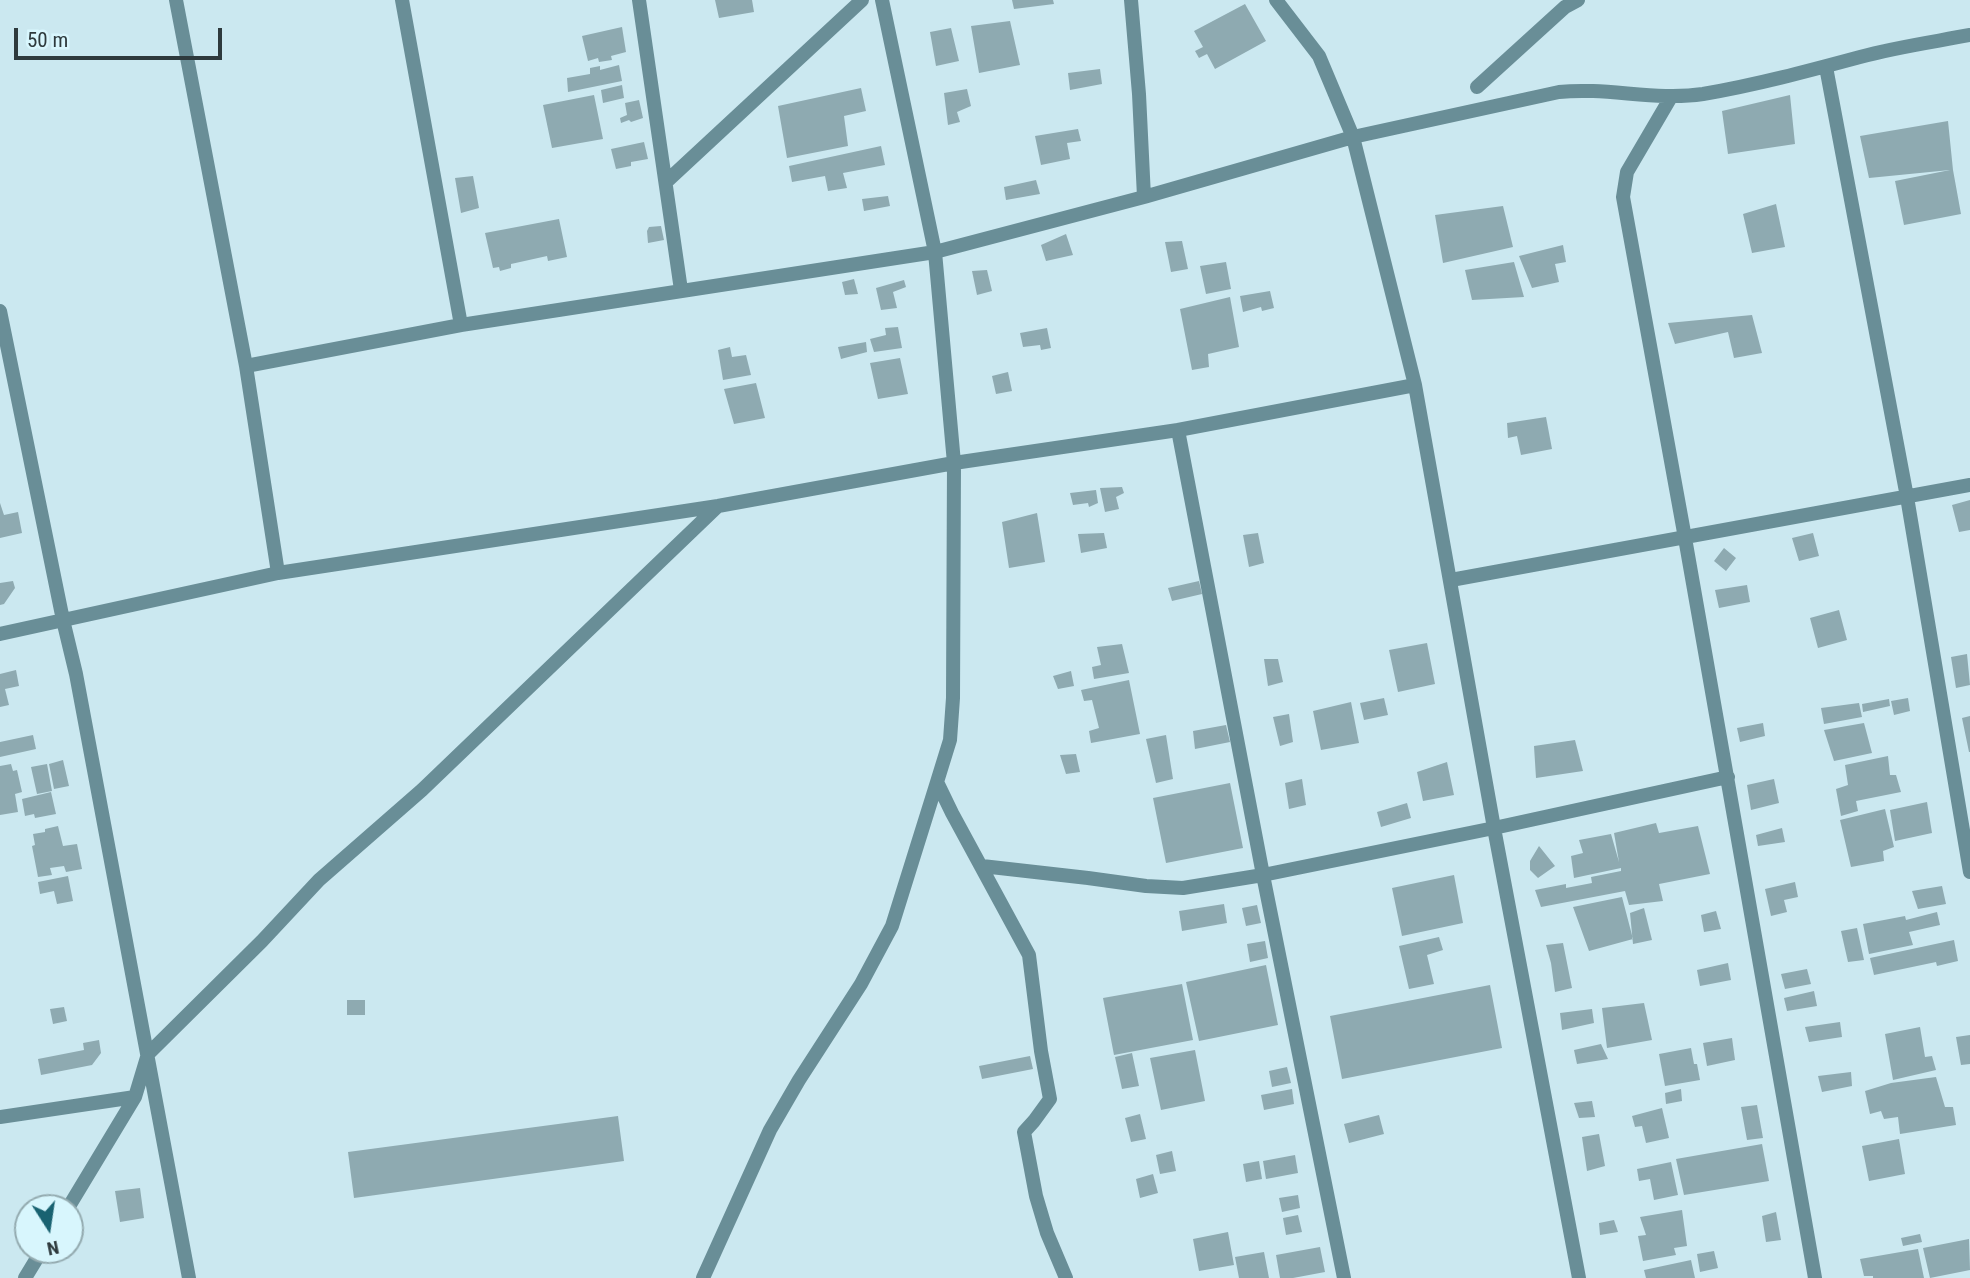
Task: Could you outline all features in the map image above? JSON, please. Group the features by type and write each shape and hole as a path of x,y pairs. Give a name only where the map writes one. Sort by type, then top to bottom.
{"street":[{"path":"176,0 246,366 278,573"},
{"path":"402,0 461,325"},
{"path":"639,0 681,290"},
{"path":"666,182 862,0"},
{"path":"702,1278 770,1130 865,976 892,926 950,740 953,698 954,463 935,252 882,0"},
{"path":"1131,0 1144,197"},
{"path":"1276,0 1319,56 1353,137 1415,385 1494,828 1580,1278"},
{"path":"1477,88 1564,7 1578,0"},
{"path":"246,366 461,325 935,252 1144,197 1353,137 1559,92 1603,91 1671,97 1703,94 1826,67 1861,56 1970,35"},
{"path":"1826,67 1907,497 1970,872"},
{"path":"1671,97 1628,172 1623,197 1815,1278"},
{"path":"0,311 76,674 189,1278"},
{"path":"0,634 278,573 718,506 954,463 1178,430 1415,385"},
{"path":"1178,430 1344,1278"},
{"path":"1451,580 1970,485"},
{"path":"76,1194 135,1097 148,1054 262,941 319,880 432,780 718,506"},
{"path":"982,866 1162,888 1183,888 1263,875 1494,828 1728,777"},
{"path":"937,782 1029,955 1050,1099 1024,1132 1036,1196 1047,1233 1066,1278"},
{"path":"0,1117 135,1097"}],"building":[{"path":"715,0 752,0 754,12 719,18"},
{"path":"1012,0 1053,0 1054,4 1014,9"},
{"path":"1245,4 1266,41 1215,69 1207,54 1199,58 1195,51 1203,47 1194,31"},
{"path":"1010,21 1020,65 979,73 971,26"},
{"path":"622,27 626,52 611,56 612,60 599,62 598,58 588,61 582,36"},
{"path":"951,28 959,61 936,66 930,32"},
{"path":"619,65 622,81 568,92 567,78 590,74 590,68 600,66 600,70"},
{"path":"1100,69 1102,84 1070,90 1068,73"},
{"path":"622,85 624,98 603,103 601,90"},
{"path":"861,88 866,111 844,116 848,146 787,158 778,106"},
{"path":"967,89 971,106 957,112 960,122 948,125 944,93"},
{"path":"594,95 603,139 552,148 543,105"},
{"path":"1790,95 1795,144 1728,154 1722,111"},
{"path":"639,100 643,118 621,123 620,118 627,115 625,103"},
{"path":"1948,121 1961,214 1904,225 1895,181 1950,170 1869,178 1860,136"},
{"path":"1078,129 1081,141 1067,143 1070,159 1041,165 1035,136"},
{"path":"644,142 648,159 631,162 631,166 616,169 611,149"},
{"path":"881,146 885,165 843,173 847,188 828,191 825,176 792,182 789,166"},
{"path":"473,176 479,208 461,213 455,178"},
{"path":"1036,180 1040,194 1006,200 1004,187"},
{"path":"888,196 890,206 864,211 862,199"},
{"path":"1776,204 1785,247 1752,253 1743,214"},
{"path":"1503,206 1513,247 1443,263 1435,215"},
{"path":"559,219 567,257 548,261 547,256 511,264 511,268 500,271 499,267 493,268 485,233"},
{"path":"661,226 664,240 648,243 649,227"},
{"path":"1066,234 1073,255 1046,261 1041,245"},
{"path":"1182,241 1188,269 1171,272 1165,242"},
{"path":"1563,245 1566,262 1555,264 1559,282 1532,288 1519,256"},
{"path":"1226,262 1231,289 1206,294 1200,266"},
{"path":"1514,262 1524,297 1472,300 1465,270"},
{"path":"987,270 992,291 977,295 972,271"},
{"path":"854,279 858,294 845,295 842,282"},
{"path":"904,280 906,287 893,292 897,308 881,310 876,288"},
{"path":"1270,291 1274,308 1262,311 1261,307 1243,312 1240,296"},
{"path":"1230,297 1239,347 1208,354 1209,367 1192,370 1180,309"},
{"path":"1752,315 1762,353 1734,358 1728,332 1675,344 1668,323"},
{"path":"898,327 902,348 874,352 870,339 886,335 885,328"},
{"path":"1047,328 1051,348 1041,350 1040,345 1023,347 1020,333"},
{"path":"866,342 867,352 841,359 838,347"},
{"path":"730,347 732,357 746,355 751,375 723,380 718,350"},
{"path":"900,358 908,394 878,399 870,363"},
{"path":"1008,372 1012,391 996,394 992,376"},
{"path":"756,383 765,418 734,424 724,389"},
{"path":"1546,417 1552,449 1521,455 1517,436 1508,438 1507,423"},
{"path":"1122,487 1124,493 1116,497 1119,509 1105,512 1100,488"},
{"path":"1096,490 1098,503 1089,507 1088,503 1073,505 1070,493"},
{"path":"1970,500 1970,530 1959,532 1952,505"},
{"path":"0,503 4,515 18,512 22,533 0,538"},
{"path":"1037,513 1045,562 1009,568 1002,522"},
{"path":"1104,533 1107,548 1081,553 1078,534"},
{"path":"1258,533 1264,563 1249,567 1243,535"},
{"path":"1813,533 1819,556 1799,561 1792,538"},
{"path":"1724,548 1736,558 1726,571 1714,561"},
{"path":"13,581 15,588 4,604 0,605 0,583"},
{"path":"1199,581 1202,594 1172,601 1168,588"},
{"path":"1747,585 1750,602 1719,608 1715,590"},
{"path":"1839,610 1847,640 1818,648 1810,618"},
{"path":"1427,643 1435,684 1398,692 1389,650"},
{"path":"1122,644 1129,673 1094,679 1092,667 1101,665 1097,647"},
{"path":"1967,654 1970,685 1956,688 1951,657"},
{"path":"1264,659 1278,659 1283,682 1268,686"},
{"path":"16,670 19,686 5,689 9,705 0,707 0,674"},
{"path":"1071,671 1074,686 1058,689 1053,676"},
{"path":"1129,680 1140,734 1091,743 1089,731 1099,728 1092,700 1084,701 1081,690"},
{"path":"1384,698 1388,715 1364,720 1360,703"},
{"path":"1908,698 1910,711 1894,715 1891,701"},
{"path":"1889,699 1890,706 1863,712 1862,704"},
{"path":"1351,702 1359,743 1321,750 1313,711"},
{"path":"1859,703 1862,717 1824,724 1821,708"},
{"path":"1289,714 1293,742 1280,746 1273,717"},
{"path":"1970,716 1970,752 1969,752 1962,718"},
{"path":"1763,723 1765,736 1740,742 1737,728"},
{"path":"1864,723 1872,753 1834,761 1824,730"},
{"path":"1226,725 1230,742 1195,749 1193,731"},
{"path":"33,735 36,749 0,757 0,742"},
{"path":"1166,735 1173,779 1156,783 1146,739"},
{"path":"1575,740 1583,771 1536,778 1534,746"},
{"path":"1076,754 1080,772 1066,774 1060,755"},
{"path":"1888,756 1890,775 1896,775 1901,792 1856,801 1858,811 1841,816 1836,789 1848,785 1845,765"},
{"path":"63,760 69,786 54,789 49,764"},
{"path":"1447,762 1454,795 1423,801 1417,772"},
{"path":"11,764 13,771 17,770 22,792 15,794 18,812 0,815 0,766"},
{"path":"47,764 52,791 37,794 31,767"},
{"path":"1302,779 1306,805 1289,809 1285,783"},
{"path":"1774,779 1779,803 1751,810 1747,785"},
{"path":"1230,783 1243,848 1166,863 1153,798"},
{"path":"51,792 56,814 35,818 34,814 25,816 22,799"},
{"path":"1927,802 1932,833 1895,841 1890,810"},
{"path":"1407,803 1411,818 1381,827 1377,812"},
{"path":"1885,809 1894,847 1883,851 1884,861 1851,867 1840,820"},
{"path":"1656,823 1659,833 1698,826 1710,874 1659,884 1663,901 1629,905 1625,891 1541,907 1535,890 1566,884 1566,888 1592,883 1591,877 1621,871 1621,868 1574,878 1571,856 1583,853 1579,840 1611,834 1619,862 1614,833"},
{"path":"58,826 63,846 77,844 82,869 66,872 64,866 50,868 52,875 38,877 32,846 35,845 33,834"},
{"path":"1782,828 1785,842 1758,846 1756,835"},
{"path":"1539,846 1555,866 1538,878 1530,870 1530,861"},
{"path":"1454,875 1463,923 1402,936 1392,888"},
{"path":"68,876 73,901 57,904 54,891 40,894 38,882"},
{"path":"1795,882 1798,897 1784,900 1787,912 1771,916 1765,889"},
{"path":"1942,886 1946,904 1918,909 1912,891"},
{"path":"1622,897 1633,939 1589,951 1573,907"},
{"path":"1224,904 1227,923 1182,931 1179,911"},
{"path":"1257,905 1261,923 1246,926 1242,908"},
{"path":"1644,908 1652,940 1633,944 1630,913"},
{"path":"1716,911 1721,929 1704,932 1701,915"},
{"path":"1937,912 1940,925 1909,932 1913,945 1869,954 1863,924 1905,916 1906,920"},
{"path":"1857,928 1864,960 1848,962 1841,931"},
{"path":"1439,937 1443,950 1427,955 1434,984 1409,989 1399,946"},
{"path":"1954,940 1958,961 1937,966 1936,962 1874,975 1870,958"},
{"path":"1265,941 1268,958 1250,962 1247,944"},
{"path":"1563,943 1572,988 1555,992 1546,945"},
{"path":"1728,963 1731,980 1700,986 1697,970"},
{"path":"1266,965 1278,1025 1199,1041 1186,982"},
{"path":"1807,969 1811,984 1785,989 1781,974"},
{"path":"1182,984 1193,1040 1114,1055 1103,998"},
{"path":"1490,985 1502,1048 1342,1079 1330,1016"},
{"path":"1814,991 1817,1006 1787,1011 1784,998"},
{"path":"347,1000 365,1000 365,1015 347,1015"},
{"path":"1644,1003 1652,1040 1607,1048 1602,1008"},
{"path":"64,1007 67,1021 53,1024 50,1009"},
{"path":"1592,1009 1594,1023 1562,1030 1560,1013"},
{"path":"1840,1022 1842,1037 1809,1042 1805,1027"},
{"path":"1920,1027 1925,1057 1932,1056 1936,1070 1893,1080 1885,1034"},
{"path":"1970,1035 1970,1064 1961,1065 1956,1037"},
{"path":"1732,1038 1735,1060 1707,1066 1703,1043"},
{"path":"99,1040 101,1053 92,1065 41,1075 38,1059 84,1050 83,1043"},
{"path":"1601,1044 1608,1059 1577,1064 1574,1050"},
{"path":"1691,1048 1700,1080 1665,1086 1659,1054"},
{"path":"1195,1050 1205,1101 1161,1110 1150,1058"},
{"path":"1132,1053 1139,1086 1122,1089 1115,1057"},
{"path":"1030,1056 1033,1069 982,1079 979,1066"},
{"path":"1287,1067 1291,1083 1272,1087 1269,1071"},
{"path":"1851,1072 1852,1086 1822,1092 1818,1076"},
{"path":"1936,1077 1945,1107 1953,1107 1956,1125 1900,1134 1898,1117 1884,1119 1881,1111 1870,1114 1865,1091 1891,1083"},
{"path":"1292,1089 1294,1104 1264,1110 1261,1095"},
{"path":"1681,1089 1682,1101 1666,1104 1665,1093"},
{"path":"1592,1101 1595,1117 1579,1118 1574,1103"},
{"path":"1757,1105 1763,1138 1747,1140 1741,1107"},
{"path":"1662,1108 1669,1138 1646,1143 1642,1126 1635,1127 1632,1116"},
{"path":"1140,1114 1146,1139 1131,1142 1125,1118"},
{"path":"1379,1115 1384,1134 1349,1143 1344,1124"},
{"path":"618,1116 624,1161 354,1198 348,1152"},
{"path":"1599,1134 1605,1166 1587,1171 1582,1137"},
{"path":"1899,1139 1905,1174 1869,1181 1862,1146"},
{"path":"1762,1144 1769,1181 1684,1195 1676,1159"},
{"path":"1172,1151 1176,1171 1160,1174 1156,1155"},
{"path":"1295,1155 1298,1173 1266,1179 1263,1161"},
{"path":"1259,1161 1262,1179 1246,1182 1243,1164"},
{"path":"1671,1162 1678,1195 1654,1200 1650,1179 1639,1181 1637,1169"},
{"path":"1153,1174 1158,1193 1140,1198 1136,1179"},
{"path":"140,1188 144,1218 120,1222 115,1191"},
{"path":"1298,1195 1300,1208 1282,1212 1279,1198"},
{"path":"1682,1210 1687,1246 1674,1248 1676,1255 1643,1261 1638,1236 1646,1235 1640,1217"},
{"path":"1776,1212 1781,1240 1766,1242 1762,1216"},
{"path":"1298,1215 1302,1232 1286,1235 1283,1218"},
{"path":"1614,1220 1618,1232 1600,1235 1599,1223"},
{"path":"1228,1232 1234,1265 1199,1271 1193,1239"},
{"path":"1920,1234 1922,1242 1903,1246 1901,1238"},
{"path":"1969,1239 1970,1270 1930,1278 1923,1248"},
{"path":"1320,1247 1325,1272 1280,1278 1276,1255"},
{"path":"1918,1249 1924,1278 1864,1276 1860,1259"},
{"path":"1714,1251 1718,1268 1700,1272 1697,1254"},
{"path":"1264,1252 1269,1278 1239,1278 1235,1257"},
{"path":"1691,1260 1695,1278 1646,1278 1644,1270"}]}
